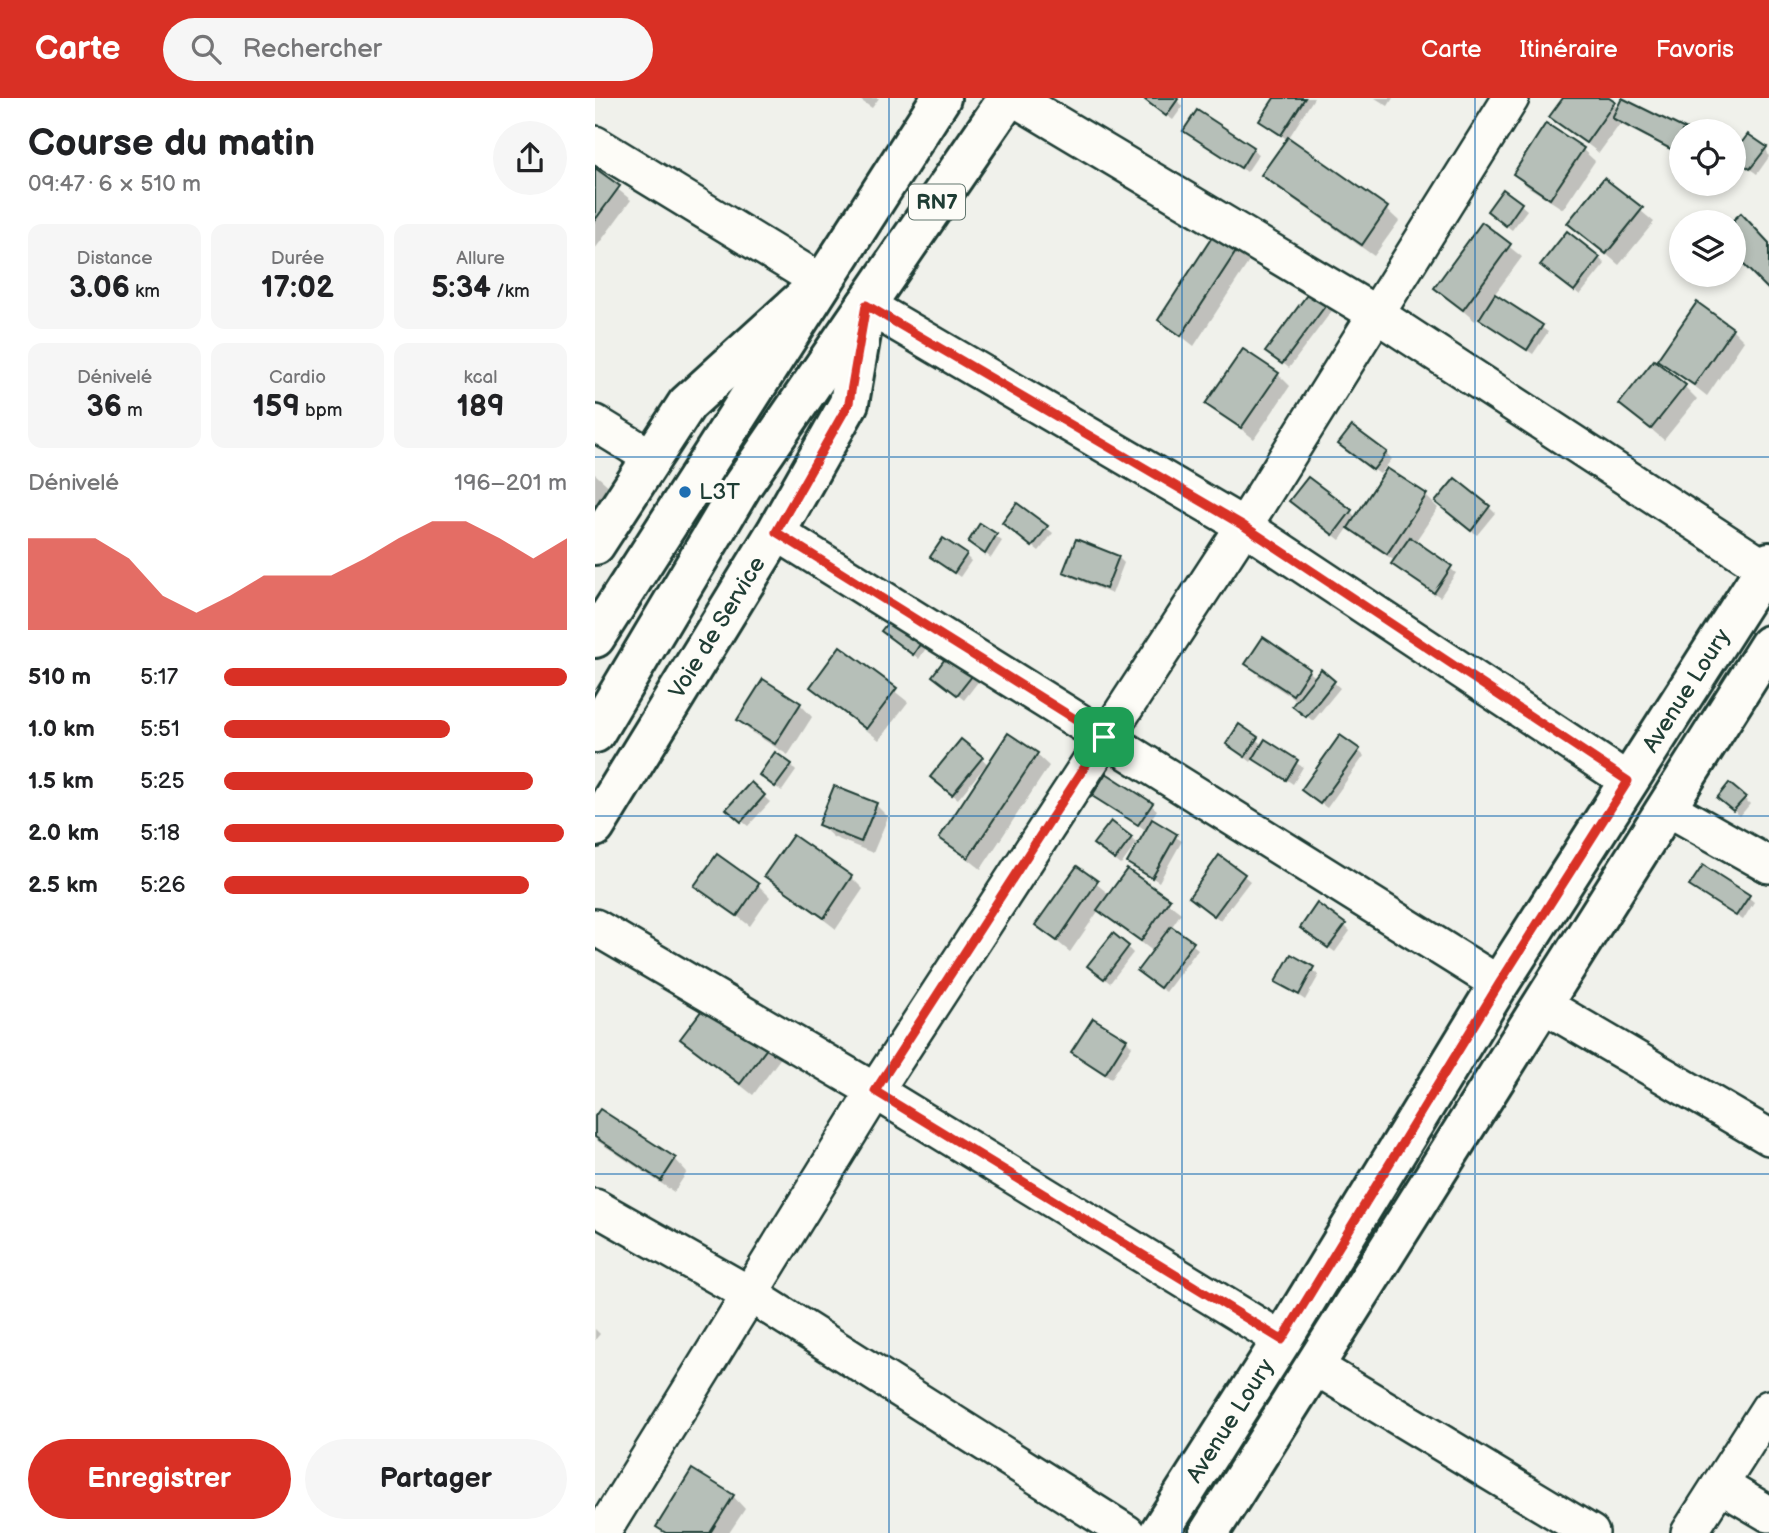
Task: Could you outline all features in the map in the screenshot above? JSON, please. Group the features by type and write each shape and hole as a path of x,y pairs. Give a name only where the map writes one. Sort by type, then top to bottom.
{"main road":[{"name":"RN7","path":"595,638 941,98"},
{"name":"RN7","path":"595,733 742,486 1008,98"},
{"path":"595,545 687,404 821,282"},
{"name":"Voie de Service","path":"595,827 776,532 849,403 866,305"},
{"name":"Avenue Loury","path":"1159,1533 1282,1340 1499,984 1767,565"},
{"name":"Avenue Loury","path":"1209,1533 1769,645"}],"street":[{"path":"1014,98 1376,314 1767,565"},
{"path":"602,1533 875,1091 1244,526 1511,98"},
{"path":"595,144 821,282"},
{"path":"866,305 1244,526 1628,781"},
{"path":"595,423 652,458"},
{"path":"776,532 1499,984"},
{"path":"1666,807 1769,865"},
{"path":"595,927 875,1091 1282,1340"},
{"path":"1542,1004 1769,1136"},
{"path":"595,1207 751,1295 1128,1533"},
{"path":"1314,1366 1591,1533"},
{"path":"1689,1533 1769,1409"},
{"path":"1720,1485 1769,1514"}],"building":[{"path":"1274,98 1305,98 1281,135 1259,121"},
{"path":"1563,98 1609,98 1615,102 1586,143 1549,117"},
{"path":"1622,98 1669,121 1669,148 1612,118"},
{"path":"1178,99 1166,116 1145,100"},
{"path":"1197,110 1254,147 1241,168 1183,131"},
{"path":"1546,123 1584,148 1550,199 1513,174"},
{"path":"1748,134 1767,147 1750,169 1746,166"},
{"path":"1288,137 1388,207 1362,245 1261,175"},
{"path":"595,168 620,186 595,220"},
{"path":"1604,178 1643,208 1606,254 1567,223"},
{"path":"1503,189 1522,203 1506,226 1487,211"},
{"path":"1746,218 1769,243 1769,290 1746,267"},
{"path":"1482,222 1511,244 1463,310 1434,288"},
{"path":"1218,228 1241,244 1181,336 1158,320"},
{"path":"1567,231 1600,257 1574,291 1540,265"},
{"path":"1312,288 1329,301 1282,364 1265,352"},
{"path":"1495,294 1543,325 1527,350 1479,319"},
{"path":"1697,302 1733,328 1694,385 1657,360"},
{"path":"1243,349 1279,373 1241,428 1205,404"},
{"path":"1654,360 1686,385 1651,429 1619,404"},
{"path":"1352,426 1387,452 1373,470 1338,444"},
{"path":"1387,468 1427,494 1387,554 1348,528"},
{"path":"1308,477 1352,510 1333,535 1289,501"},
{"path":"1455,478 1490,506 1471,531 1435,502"},
{"path":"1017,503 1048,526 1032,547 1002,523"},
{"path":"980,523 997,534 985,554 968,542"},
{"path":"1410,537 1452,566 1434,593 1391,564"},
{"path":"943,538 967,554 954,573 930,557"},
{"path":"1076,539 1119,556 1106,589 1063,572"},
{"path":"893,616 924,638 913,655 881,631"},
{"path":"1263,637 1310,669 1293,695 1245,664"},
{"path":"840,646 897,688 866,729 810,687"},
{"path":"951,651 976,671 957,695 932,676"},
{"path":"1321,669 1335,681 1306,717 1292,706"},
{"path":"763,679 801,703 775,744 737,720"},
{"path":"1239,724 1258,737 1245,757 1226,744"},
{"path":"1008,733 1038,753 968,858 939,838"},
{"path":"1340,735 1360,749 1320,804 1301,790"},
{"path":"961,739 983,757 952,795 930,777"},
{"path":"1265,739 1298,760 1286,780 1253,759"},
{"path":"775,752 792,764 775,787 759,775"},
{"path":"1106,773 1153,803 1138,825 1092,796"},
{"path":"751,782 765,795 741,822 726,809"},
{"path":"1729,783 1746,797 1733,811 1717,798"},
{"path":"834,786 877,803 861,842 818,825"},
{"path":"1152,819 1177,834 1152,878 1127,863"},
{"path":"1111,821 1132,837 1115,860 1093,844"},
{"path":"793,835 852,876 824,918 764,876"},
{"path":"717,854 759,884 737,916 694,886"},
{"path":"1219,855 1245,874 1214,916 1189,897"},
{"path":"1703,865 1750,895 1736,916 1689,886"},
{"path":"1077,866 1098,881 1057,941 1035,925"},
{"path":"1127,869 1170,899 1141,941 1097,910"},
{"path":"1317,903 1346,924 1328,948 1300,928"},
{"path":"1171,926 1194,942 1160,988 1137,971"},
{"path":"1113,933 1129,946 1104,979 1087,966"},
{"path":"1291,954 1314,967 1299,995 1275,982"},
{"path":"711,998 771,1043 740,1084 680,1039"},
{"path":"1093,1018 1127,1039 1105,1074 1071,1052"},
{"path":"600,1109 676,1158 661,1181 595,1137 595,1116"},
{"path":"692,1469 734,1495 710,1533 666,1533 656,1527"}],"place":[{"name":"L3T","path":"685,492"}],"route":[{"path":"866,305 1244,526 1628,781 1499,984 1282,1340 875,1091 1104,737 776,532 849,403 866,305"}]}
